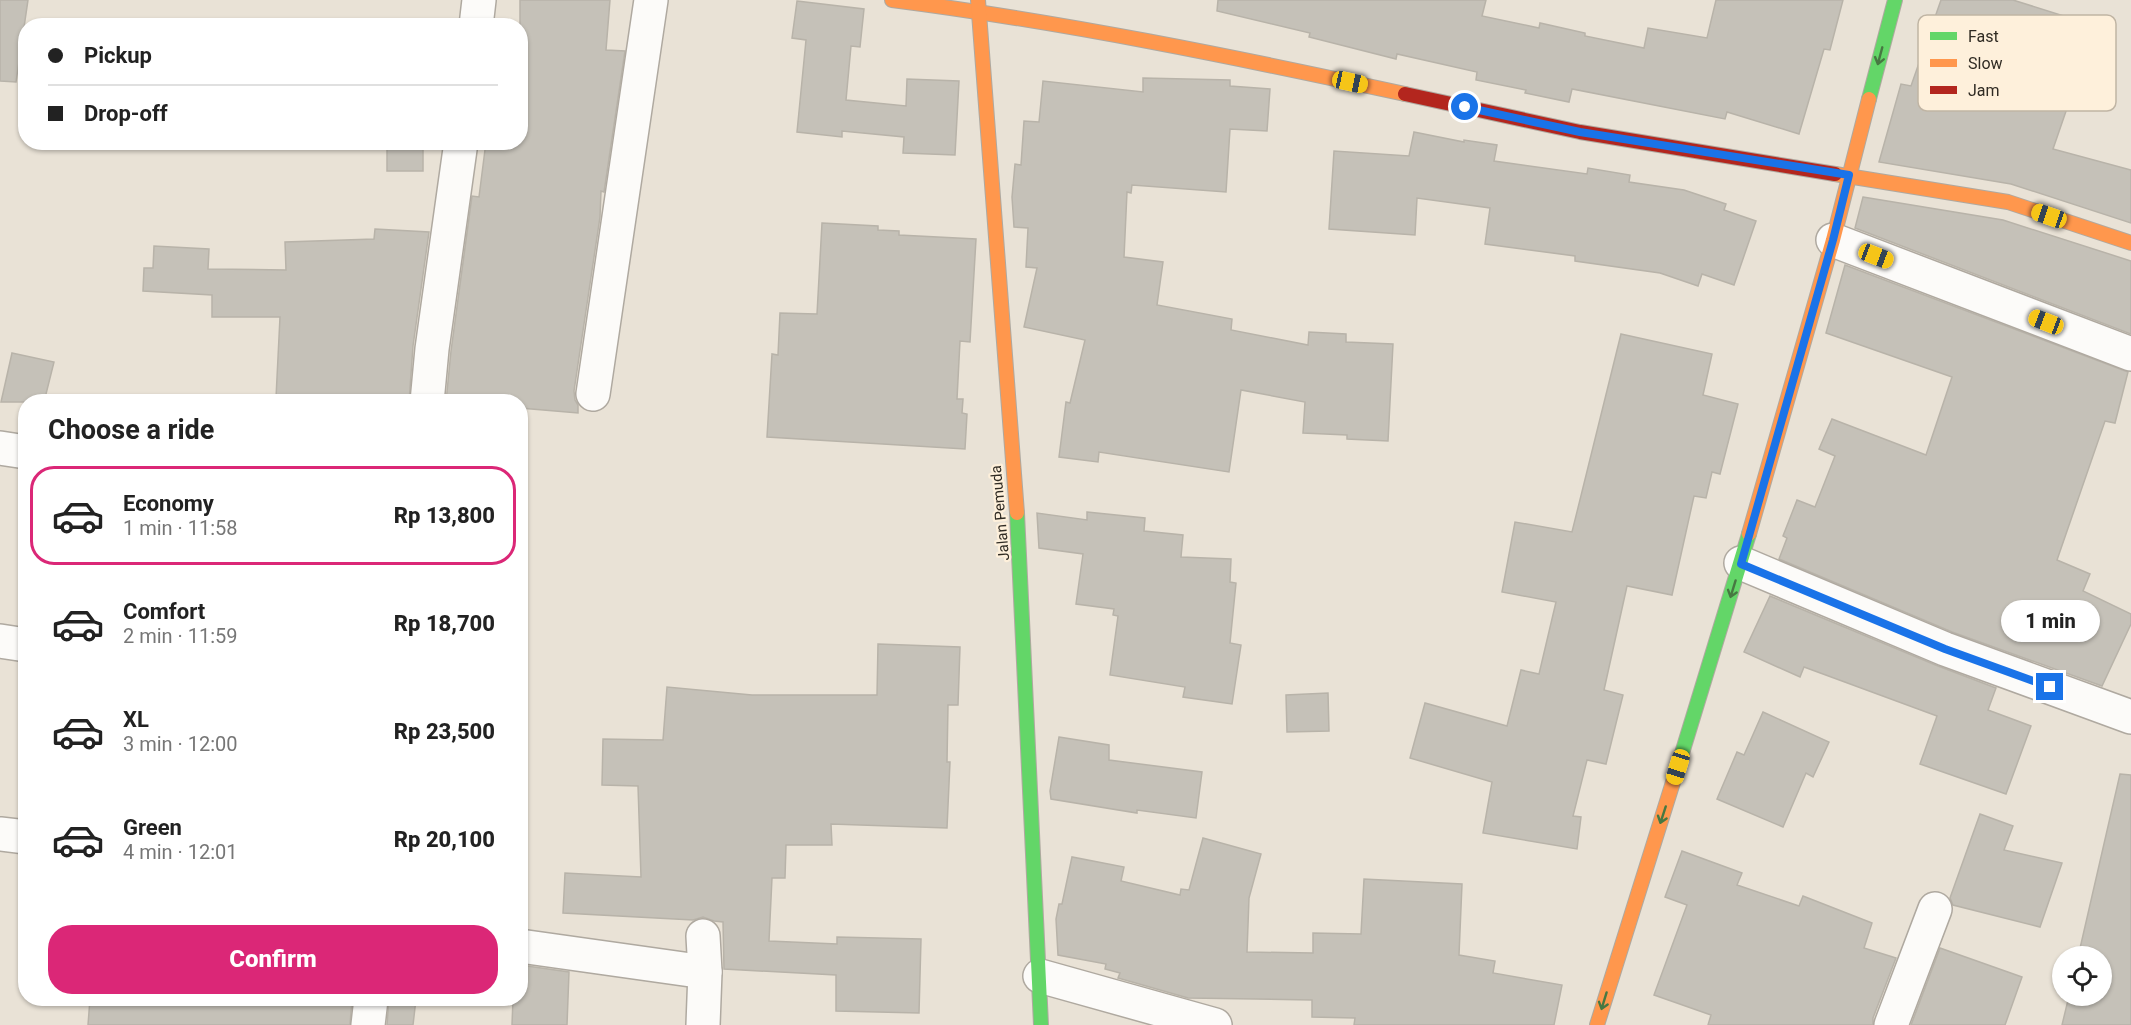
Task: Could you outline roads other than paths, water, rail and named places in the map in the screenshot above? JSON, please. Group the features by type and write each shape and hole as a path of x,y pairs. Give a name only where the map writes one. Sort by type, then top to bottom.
{"street":[{"path":"477,18 478,0"},
{"path":"593,394 651,0"},
{"path":"892,0 978,6 1236,57 1580,132 2008,202 2131,243"},
{"path":"1597,1025 1741,564 1833,240 1895,0"},
{"name":"Jalan Pemuda","path":"978,6 1021,561 1041,976 1041,1025"},
{"path":"429,394 432,349 460,150"},
{"path":"1833,240 2131,354"},
{"path":"0,448 18,451"},
{"path":"1741,564 1945,649 2131,717"},
{"path":"0,641 18,644"},
{"path":"0,834 18,836"},
{"path":"1891,1025 1935,909"},
{"path":"703,936 705,972 703,1025"},
{"path":"528,947 705,972"},
{"path":"1041,976 1215,1025"},
{"path":"368,1025 370,1006"}]}
